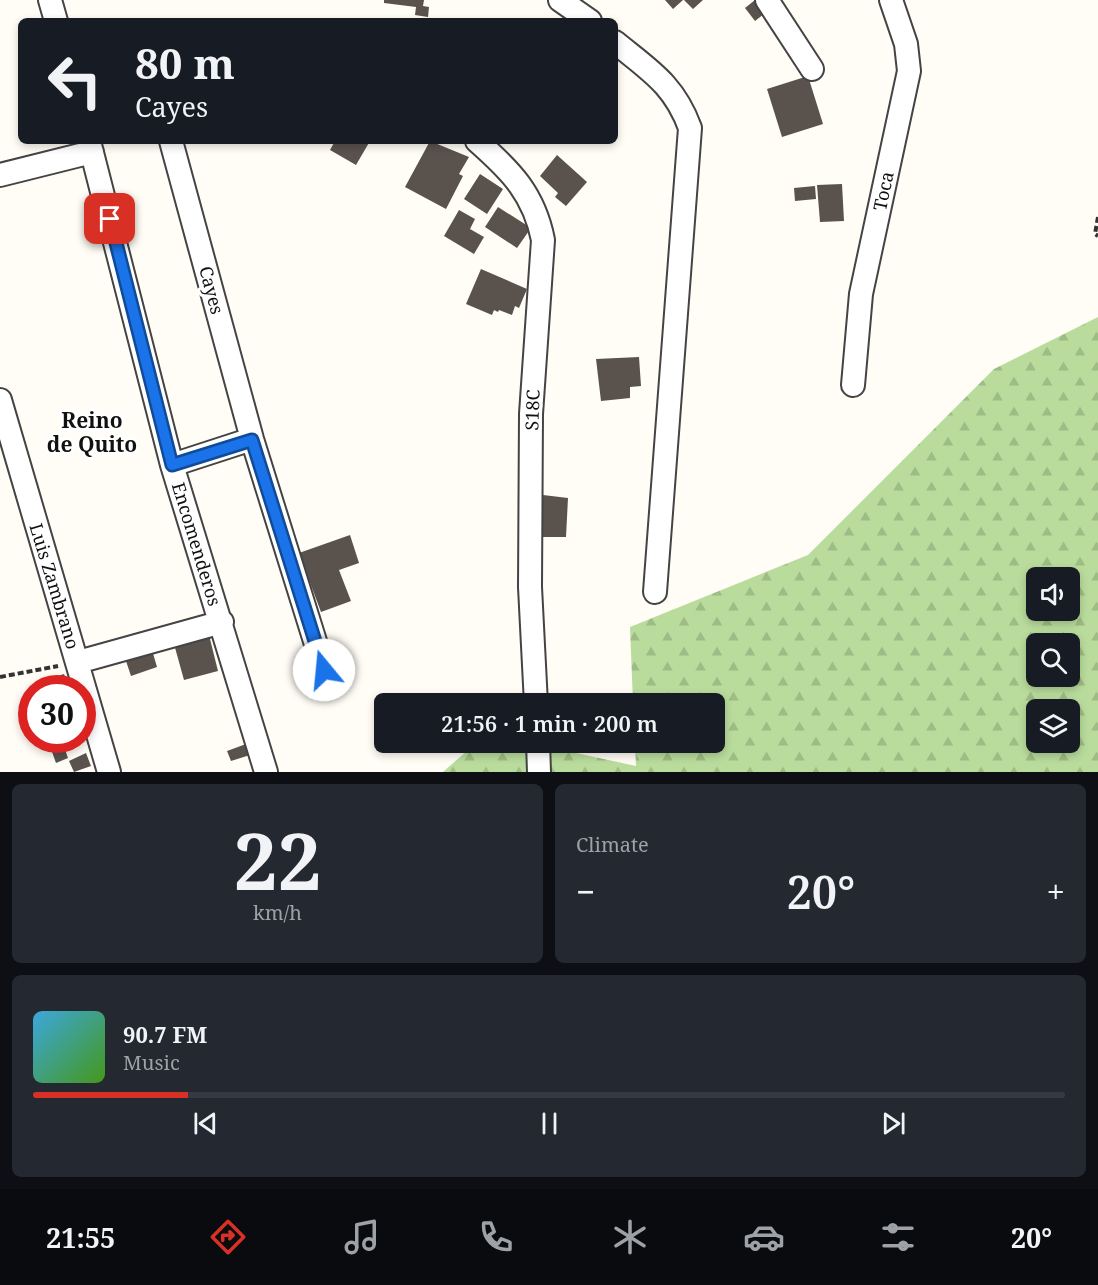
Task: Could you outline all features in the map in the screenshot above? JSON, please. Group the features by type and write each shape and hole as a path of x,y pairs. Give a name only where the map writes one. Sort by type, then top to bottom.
{"street":[{"path":"50,0 55,18"},
{"path":"767,0 812,69"},
{"name":"Toca","path":"853,385 861,294 909,71 906,44 891,0"},
{"path":"565,6 585,18"},
{"path":"618,44 660,79 680,102 690,128 655,592"},
{"name":"Cayes","path":"172,144 252,440 324,670"},
{"name":"S18C","path":"480,144 523,187 538,214 543,240 531,414 530,586 535,693"},
{"path":"0,176 91,147"},
{"name":"Encomenderos","path":"91,147 172,465 222,622 266,772"},
{"name":"Luis Zambrano","path":"0,400 109,772"},
{"path":"172,465 252,440"},
{"path":"78,662 222,622"},
{"path":"538,753 539,772"}],"path":[{"path":"1098,217 1095,234 1098,236"},
{"path":"0,678 78,662"}],"green space":[{"path":"1098,317 1098,772 443,772 465,753 576,753 636,766 635,753 725,753 725,693 633,693 630,627 808,555 994,369"}],"building":[{"path":"384,0 424,0 423,6 429,7 428,17 415,15 416,7 384,3"},
{"path":"665,0 683,0 673,9"},
{"path":"684,0 703,0 693,9"},
{"path":"755,0 759,0 768,11 755,21 745,8"},
{"path":"808,76 823,124 782,137 767,89"},
{"path":"333,144 368,144 356,165 330,150"},
{"path":"428,144 437,144 469,157 459,174 463,176 446,209 405,187"},
{"path":"557,155 587,182 566,206 555,197 558,193 540,176"},
{"path":"480,174 503,189 487,214 464,199"},
{"path":"842,184 844,221 820,222 817,185"},
{"path":"815,186 816,199 795,201 794,188"},
{"path":"498,207 531,228 517,248 485,227"},
{"path":"459,210 475,219 470,229 484,237 474,254 444,236"},
{"path":"481,269 527,289 519,308 515,306 512,315 494,310 492,315 466,304"},
{"path":"639,357 641,386 630,387 630,398 601,401 596,359"},
{"path":"543,495 568,498 566,537 541,537"},
{"path":"350,535 359,563 339,570 351,601 321,612 299,553"},
{"path":"209,635 218,671 184,680 174,644"},
{"path":"152,650 157,667 131,676 125,658"},
{"path":"246,744 250,755 231,761 227,751"},
{"path":"52,753 66,753 68,758 56,763"},
{"path":"86,753 91,766 74,772 69,761"}],"district":[{"name":"Reino de Quito","path":"92,432"}],"route":[{"path":"110,219 172,465 252,440 324,670"}]}
